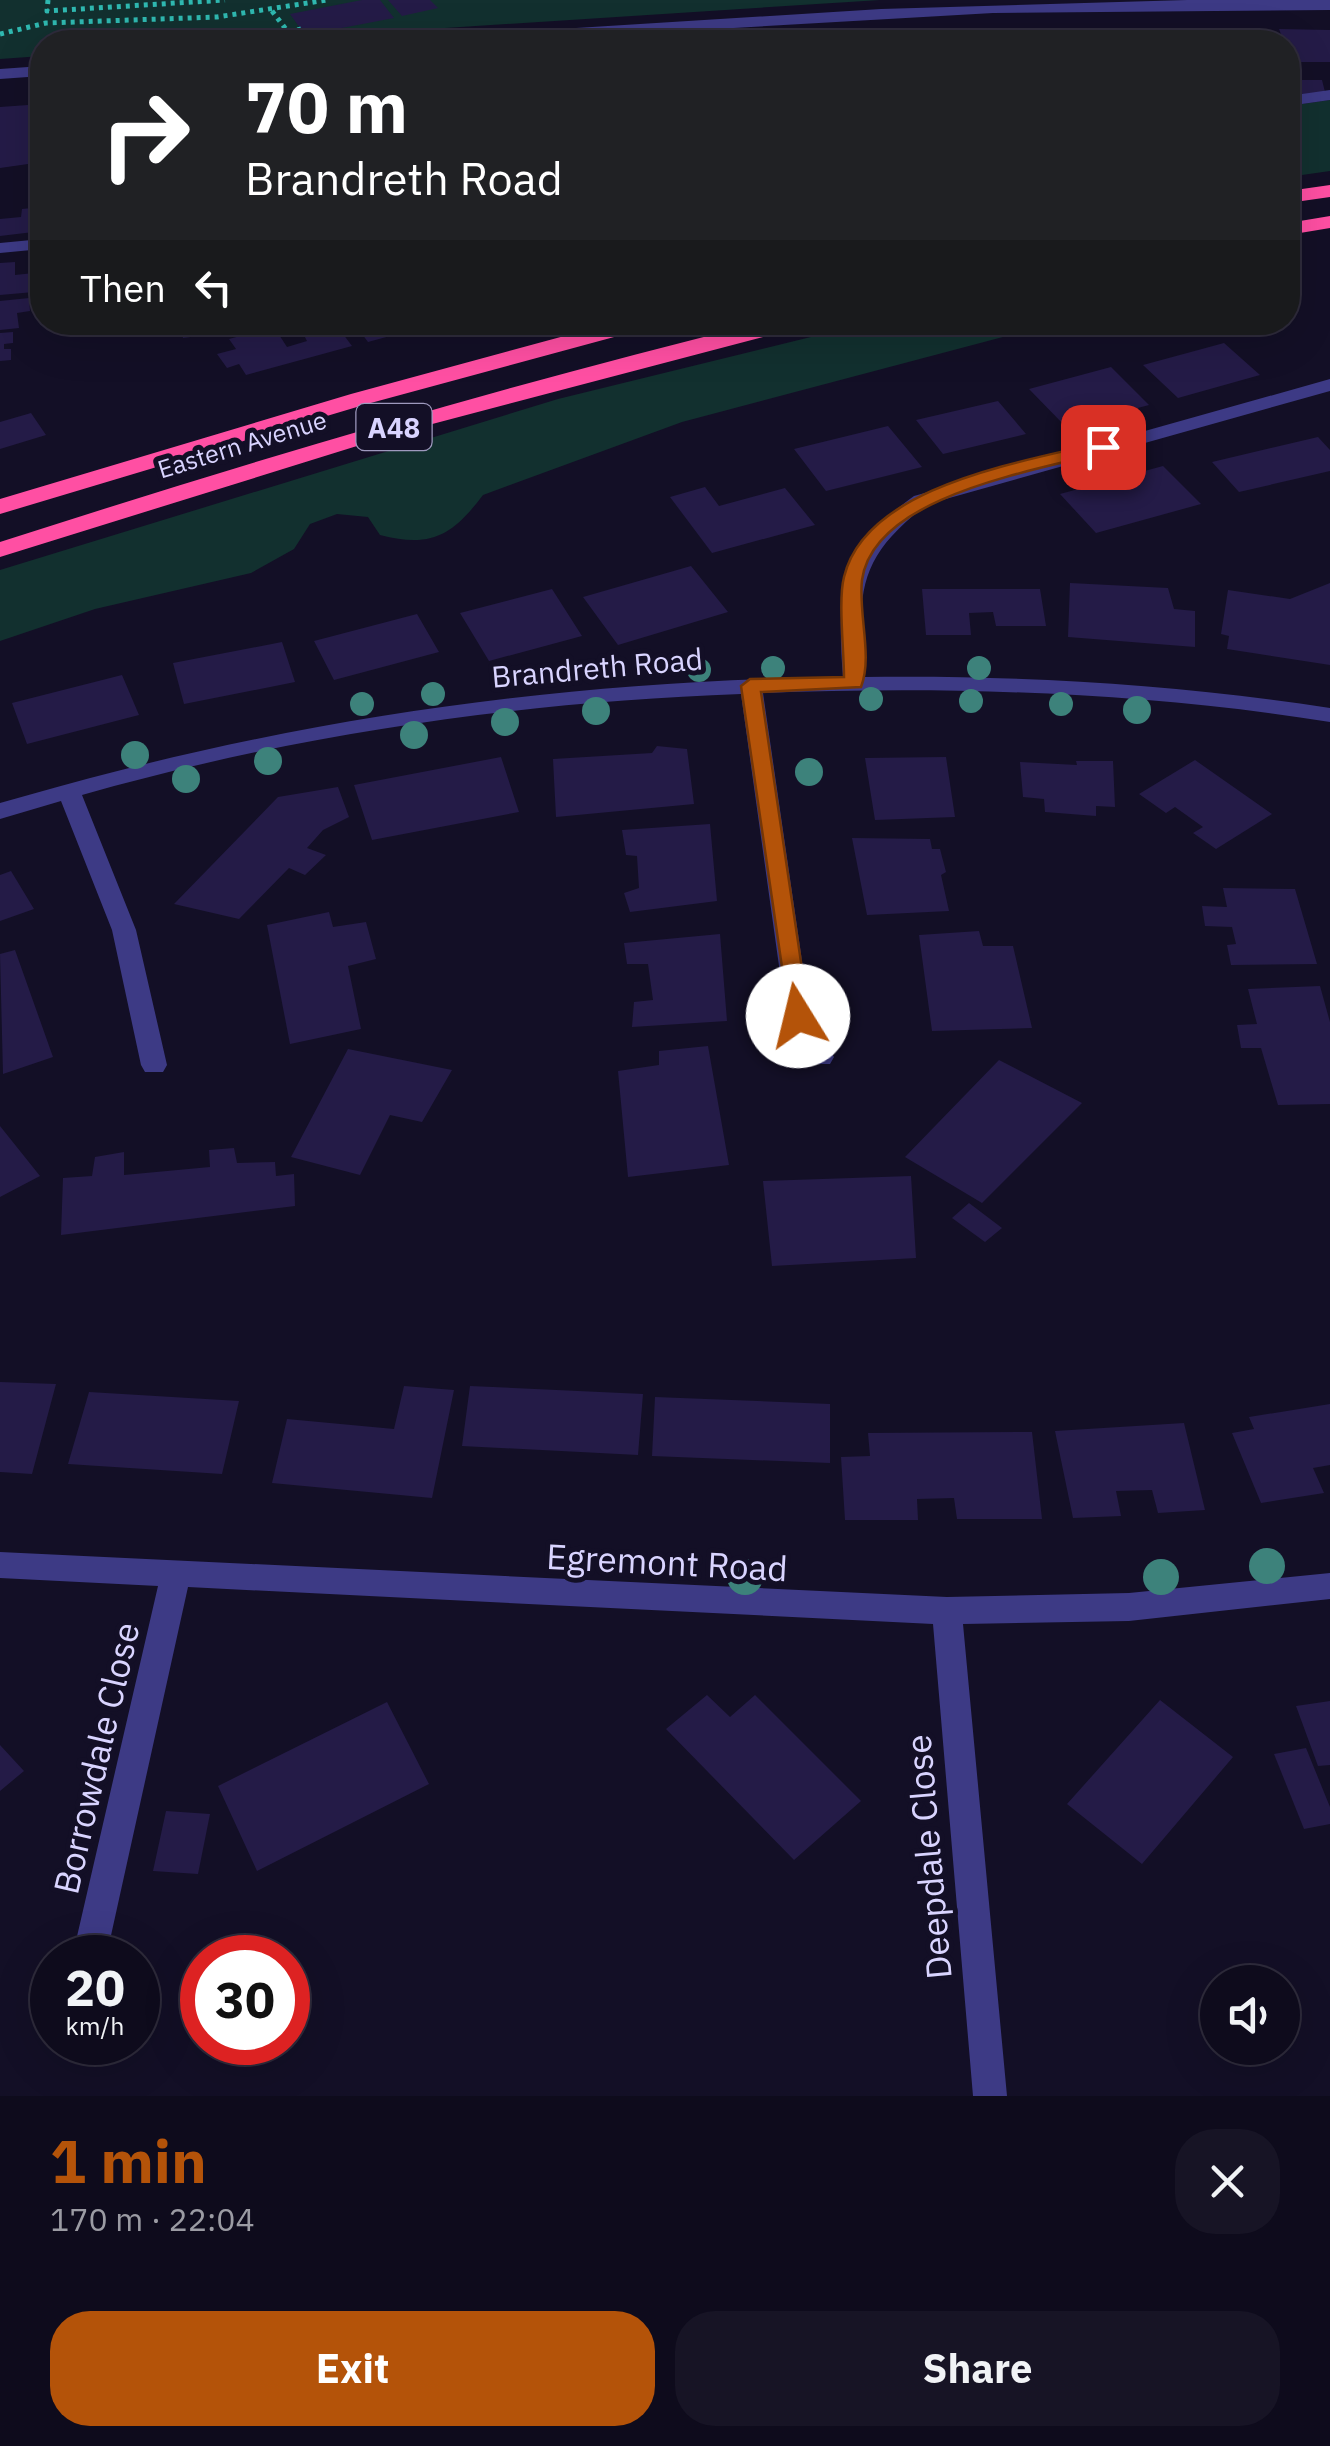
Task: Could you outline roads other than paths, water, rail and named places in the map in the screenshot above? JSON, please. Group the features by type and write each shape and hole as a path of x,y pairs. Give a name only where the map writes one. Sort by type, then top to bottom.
{"highway":[{"path":"1300,195 1330,191"},
{"path":"1300,227 1330,222"},
{"name":"Eastern Avenue","path":"0,507 359,398 594,335"},
{"name":"Eastern Avenue","path":"0,550 388,428 737,335"}],"street":[{"path":"630,30 1023,6 1330,5"},
{"path":"0,74 30,72"},
{"path":"1300,100 1330,96"},
{"path":"0,248 30,245"},
{"path":"854,683 853,577 876,534 921,500 1330,385"},
{"name":"Brandreth Road","path":"0,810 181,761 351,726 561,697 854,683 1154,694 1330,715"},
{"path":"750,686 798,1016 822,1057"},
{"path":"69,790 124,930 154,1064"},
{"name":"Egremont Road","path":"0,1565 947,1611 1129,1607 1330,1586"},
{"name":"Borrowdale Close","path":"94,1935 176,1574"},
{"name":"Deepdale Close","path":"947,1611 990,2096"}]}
